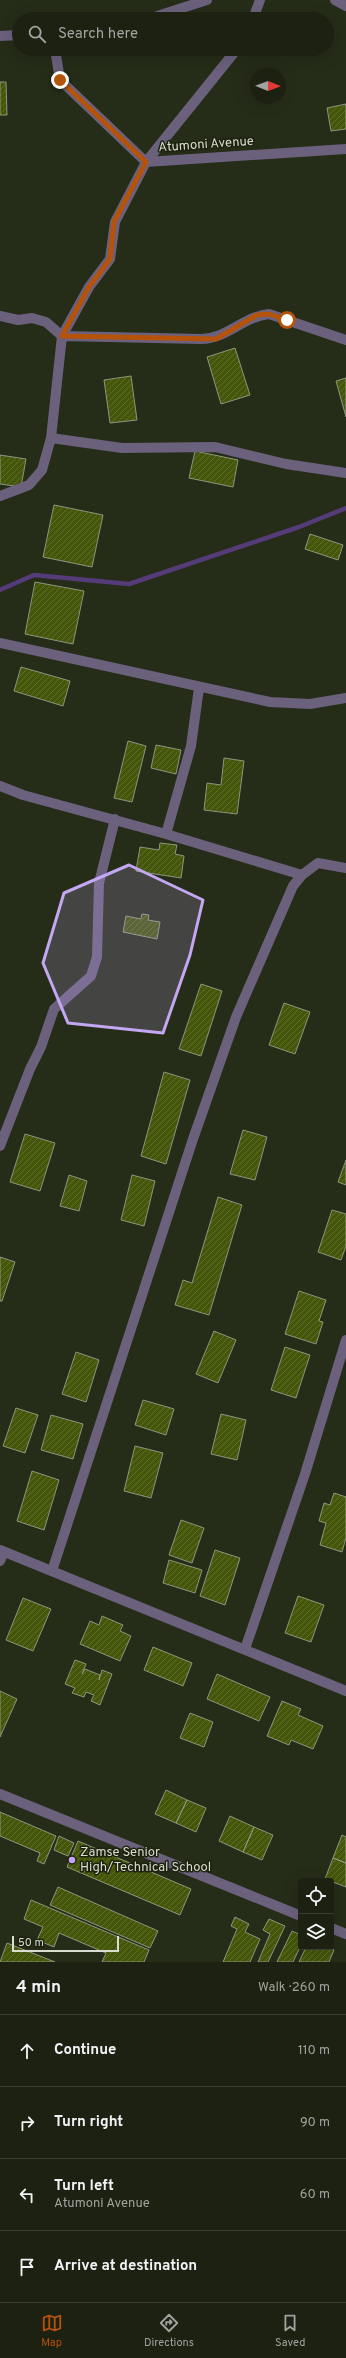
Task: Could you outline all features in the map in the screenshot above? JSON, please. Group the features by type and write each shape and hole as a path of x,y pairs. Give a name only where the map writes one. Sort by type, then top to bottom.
{"street":[{"path":"170,12 207,0"},
{"path":"256,12 260,0"},
{"path":"335,0 346,6"},
{"path":"0,36 12,35"},
{"name":"Atumoni Avenue","path":"56,56 60,80 146,162 346,149"},
{"path":"0,496 29,485 42,470 51,438 62,336 89,287 110,259 114,222 146,162 231,56"},
{"path":"0,316 18,320 32,318 46,322 62,336 216,339 257,315 269,314 346,340"},
{"path":"51,438 122,448 215,447 286,464 346,472"},
{"path":"0,643 199,688 270,702 310,704 346,698"},
{"path":"166,834 191,746 199,688"},
{"path":"0,786 23,795 115,819 302,874"},
{"path":"0,1146 30,1069 41,1047 54,1009 90,976 96,957 100,883 115,819"},
{"path":"52,1571 193,1139 233,1024 293,886 302,874 318,863 346,868"},
{"path":"245,1649 305,1474 346,1340"},
{"path":"1,1554 52,1571 346,1690"},
{"path":"0,1794 298,1915"},
{"path":"334,1929 346,1934"}],"highlighted area":[{"path":"129,865 203,900 190,955 163,1033 68,1023 43,963 64,893"}],"building":[{"path":"0,82 6,82 7,115 0,115"},
{"path":"346,104 346,129 331,131 327,108"},
{"path":"235,348 250,395 221,404 207,357"},
{"path":"131,376 137,420 110,423 104,380"},
{"path":"346,378 346,417 336,381"},
{"path":"195,451 238,460 233,487 189,478"},
{"path":"0,455 26,459 21,487 0,484"},
{"path":"54,505 103,515 92,567 43,557"},
{"path":"310,534 343,545 338,560 305,549"},
{"path":"35,582 84,591 73,644 25,634"},
{"path":"21,667 70,681 63,706 14,691"},
{"path":"128,741 146,746 132,802 114,798"},
{"path":"156,745 181,750 176,774 151,768"},
{"path":"224,758 244,761 237,814 204,810 207,783 221,785"},
{"path":"160,843 177,845 175,854 184,856 181,878 136,871 140,847 159,850"},
{"path":"142,914 149,915 148,920 160,922 157,939 123,932 126,916 141,919"},
{"path":"201,984 222,991 201,1056 179,1049"},
{"path":"284,1003 310,1012 295,1054 269,1045"},
{"path":"164,1072 190,1080 166,1164 141,1156"},
{"path":"243,1130 267,1137 255,1180 230,1174"},
{"path":"25,1134 55,1143 40,1191 10,1182"},
{"path":"346,1160 346,1185 338,1182"},
{"path":"69,1175 87,1181 79,1211 60,1206"},
{"path":"132,1175 155,1181 144,1226 121,1220"},
{"path":"218,1197 242,1205 209,1315 175,1305 183,1280 192,1283"},
{"path":"332,1210 346,1214 346,1246 341,1260 318,1252"},
{"path":"0,1257 15,1262 2,1301 0,1301"},
{"path":"299,1291 326,1300 319,1321 323,1322 316,1344 285,1334"},
{"path":"214,1331 236,1340 218,1383 196,1374"},
{"path":"285,1347 310,1355 296,1398 271,1390"},
{"path":"76,1352 99,1360 86,1402 62,1394"},
{"path":"143,1400 174,1409 166,1435 135,1425"},
{"path":"16,1408 38,1415 25,1453 3,1446"},
{"path":"221,1414 246,1420 237,1460 211,1454"},
{"path":"51,1415 83,1424 73,1459 41,1450"},
{"path":"135,1446 163,1453 151,1498 124,1491"},
{"path":"32,1471 59,1480 44,1530 17,1521"},
{"path":"334,1493 346,1497 346,1538 342,1552 320,1545 326,1523 319,1521 324,1503 330,1505"},
{"path":"181,1520 204,1528 192,1563 169,1555"},
{"path":"215,1550 240,1558 225,1605 200,1596"},
{"path":"169,1560 202,1570 195,1593 163,1583"},
{"path":"298,1596 324,1605 311,1642 285,1633"},
{"path":"23,1598 51,1609 33,1651 6,1640"},
{"path":"102,1616 123,1625 120,1631 131,1636 120,1661 80,1644 90,1621 99,1625"},
{"path":"153,1647 192,1663 183,1686 144,1670"},
{"path":"75,1660 86,1664 82,1674 85,1669 100,1675 99,1680 102,1670 112,1674 100,1705 91,1701 94,1695 86,1692 84,1697 72,1693 75,1688 65,1684"},
{"path":"217,1674 270,1697 259,1721 207,1699"},
{"path":"0,1691 17,1699 0,1737"},
{"path":"282,1701 301,1709 298,1715 323,1726 313,1749 291,1740 289,1745 267,1736"},
{"path":"190,1713 213,1722 204,1747 180,1738"},
{"path":"166,1790 187,1800 176,1823 155,1814"},
{"path":"187,1800 206,1808 196,1832 176,1823"},
{"path":"0,1812 56,1836 44,1864 37,1861 40,1853 0,1836"},
{"path":"230,1816 254,1827 243,1852 219,1841"},
{"path":"254,1827 273,1835 262,1860 243,1852"},
{"path":"342,1835 346,1837 346,1863 333,1858"},
{"path":"59,1836 74,1843 68,1856 54,1850"},
{"path":"78,1841 191,1889 180,1915 67,1867"},
{"path":"333,1858 346,1863 346,1887 334,1882 334,1878 325,1878"},
{"path":"58,1887 158,1931 150,1948 50,1905"},
{"path":"31,1900 149,1950 144,1962 102,1962 106,1953 59,1933 54,1947 37,1940 43,1927 24,1919"},
{"path":"235,1917 249,1924 245,1932 260,1939 250,1962 223,1962 237,1929 231,1926"},
{"path":"269,1919 285,1926 268,1962 258,1962 270,1934 263,1930"},
{"path":"292,1931 298,1934 299,1950 293,1962 277,1962"},
{"path":"7,1943 55,1962 0,1962"},
{"path":"305,1950 334,1950 329,1962 299,1962"}],"waterway":[{"path":"0,590 34,575 129,584 299,527 346,508"}],"place":[{"name":"Zamse Senior High/Technical School","path":"72,1860"}],"route":[{"path":"60,80 146,162 114,222 110,259 89,287 62,336 216,339 257,315 269,314 287,320"}]}
